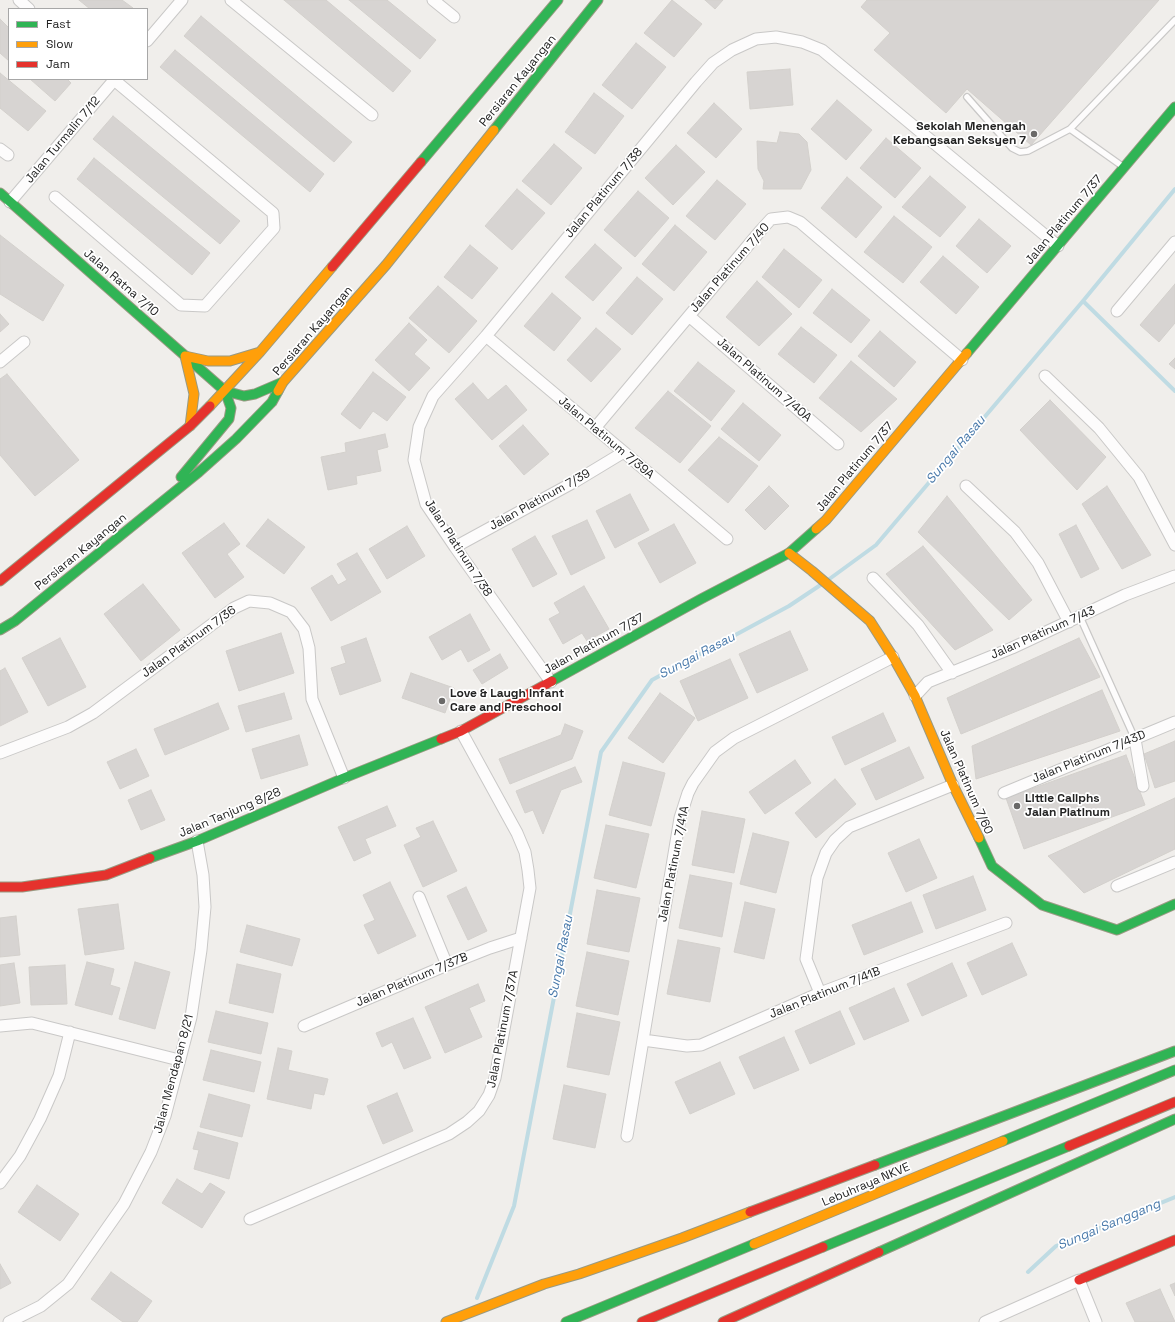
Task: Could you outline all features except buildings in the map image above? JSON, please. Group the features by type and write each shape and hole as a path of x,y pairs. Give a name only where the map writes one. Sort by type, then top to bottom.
{"main road":[{"name":"Persiaran Kayangan","path":"0,582 190,426 225,391 260,352 558,0"},
{"name":"Persiaran Kayangan","path":"0,630 15,621 199,472 236,439 272,402 283,382 386,265 598,0"},
{"name":"Jalan Platinum 7/37","path":"461,730 701,599 789,553 826,520 1175,107"},
{"name":"Jalan Ratna 7/10","path":"0,193 225,391"},
{"path":"190,426 194,394 185,356 208,360 230,361 260,352"},
{"path":"225,391 244,396 255,394 283,382"},
{"path":"160,504 229,419 231,408 225,391"},
{"name":"Jalan Platinum 7/60","path":"789,553 870,621 893,657 915,696 953,785 992,866 1042,905 1117,930 1175,904"},
{"name":"Jalan Tanjung 8/28","path":"0,887 22,887 106,875 197,841 461,730"},
{"path":"446,1322 544,1284 579,1274 682,1238 1175,1051"},
{"name":"Lebuhraya NKVE","path":"566,1322 1175,1070"},
{"path":"642,1322 1175,1102"},
{"path":"723,1322 1175,1119"},
{"path":"1079,1280 1175,1240"}],"street":[{"path":"19,0 28,8"},
{"path":"148,40 182,0"},
{"path":"231,0 372,115"},
{"path":"433,0 454,17"},
{"name":"Jalan Platinum 7/38","path":"550,682 426,504 414,460 419,427 434,396 486,336 713,63 732,50 756,39 776,37 802,42 822,50 1058,246"},
{"name":"Jalan Turmalin 7/12","path":"10,202 113,80"},
{"path":"55,197 181,305 205,306 274,228 273,213 115,80"},
{"name":"Jalan Platinum 7/40","path":"595,428 760,230 771,219 788,217 800,222 962,360"},
{"path":"1117,312 1175,242"},
{"name":"Jalan Platinum 7/40A","path":"689,316 838,444"},
{"name":"Jalan Platinum 7/39A","path":"486,336 727,539"},
{"path":"0,362 24,342"},
{"path":"1045,376 1099,428 1139,477 1175,545"},
{"name":"Jalan Platinum 7/39","path":"455,547 576,481 624,452"},
{"path":"966,486 1016,532 1038,563 1069,622"},
{"name":"Jalan Platinum 7/43","path":"915,696 928,682 1012,648 1125,595 1175,576"},
{"path":"872,578 918,625 952,673"},
{"name":"Jalan Platinum 7/36","path":"0,753 68,727 93,713 234,608 249,601 270,603 291,612 304,629 309,648 312,699 344,778"},
{"name":"Jalan Platinum 7/41A","path":"627,1136 680,818 693,783 716,752 734,738 893,657"},
{"name":"Jalan Platinum 7/43D","path":"1004,792 1175,722"},
{"name":"Jalan Platinum 7/37A","path":"250,1220 449,1134 468,1122 489,1095 495,1078 530,888 525,852 517,833 461,730"},
{"path":"1135,739 1143,786"},
{"path":"820,993 806,959 817,878 826,853 835,840 849,827 953,785"},
{"name":"Jalan Mendapan 8/21","path":"9,1322 41,1306 68,1284 124,1204 151,1152 165,1116 191,1017 201,950 205,906 203,875 197,841"},
{"path":"1117,886 1175,862"},
{"path":"419,897 447,965"},
{"name":"Jalan Platinum 7/41B","path":"643,1040 687,1046 701,1045 820,993 1006,923"},
{"name":"Jalan Platinum 7/37B","path":"304,1026 447,965 520,938"},
{"path":"0,1026 32,1023 179,1060"},
{"path":"0,1183 20,1156 40,1119 59,1076 70,1032"},
{"path":"985,1322 1079,1280 1096,1322"}],"lane":[{"path":"967,97 1012,148 1020,152 1028,151 1070,129 1175,20"},
{"path":"1070,129 1124,167"},
{"path":"1080,617 1135,739"}],"waterway":[{"name":"Sungai Rasau","path":"828,580 876,545 1083,301 1175,189"},
{"name":"Sungai Sanggang","path":"1083,301 1175,391"},
{"name":"Sungai Rasau","path":"477,1298 514,1206 601,752 652,680 789,606 822,584"},
{"name":"Sungai Sanggang","path":"1028,1272 1056,1246 1175,1197"}],"traffic: fast":[{"path":"421,162 558,0"},
{"path":"494,130 598,0"},
{"path":"967,353 1175,107"},
{"path":"0,193 225,391"},
{"path":"225,391 244,396 255,394 283,382"},
{"path":"181,477 229,419 231,408 225,391"},
{"path":"0,630 15,621 199,472 236,439 272,402 278,391"},
{"path":"552,681 701,599 789,553 816,529"},
{"path":"150,858 197,841 344,778 441,739"},
{"path":"979,838 992,866 1042,905 1117,930 1175,904"},
{"path":"875,1165 1175,1051"},
{"path":"1003,1141 1175,1070"},
{"path":"879,1252 1175,1119"},
{"path":"823,1247 1069,1146"},
{"path":"566,1322 754,1244"}],"traffic: slow":[{"path":"278,391 283,382 386,265 494,130"},
{"path":"210,406 260,352 332,267"},
{"path":"190,426 194,394 185,356 208,361 230,361 260,352"},
{"path":"816,529 826,520 967,353"},
{"path":"789,553 870,621 893,657 915,696 953,785 979,838"},
{"path":"754,1244 1003,1141"},
{"path":"446,1322 544,1284 579,1274 682,1238 750,1212"}],"traffic: jam":[{"path":"332,267 421,162"},
{"path":"0,581 190,426 210,406"},
{"path":"441,739 461,731 552,681"},
{"path":"0,887 22,887 106,875 150,858"},
{"path":"1069,1146 1175,1102"},
{"path":"750,1212 875,1165"},
{"path":"1079,1280 1175,1240"},
{"path":"642,1322 823,1247"},
{"path":"723,1322 879,1252"}],"place":[{"name":"Sekolah Menengah Kebangsaan Seksyen 7","path":"1034,134"},
{"name":"Love & Laugh Infant Care and Preschool","path":"442,701"},
{"name":"Little Caliphs Jalan Platinum","path":"1017,806"}]}
